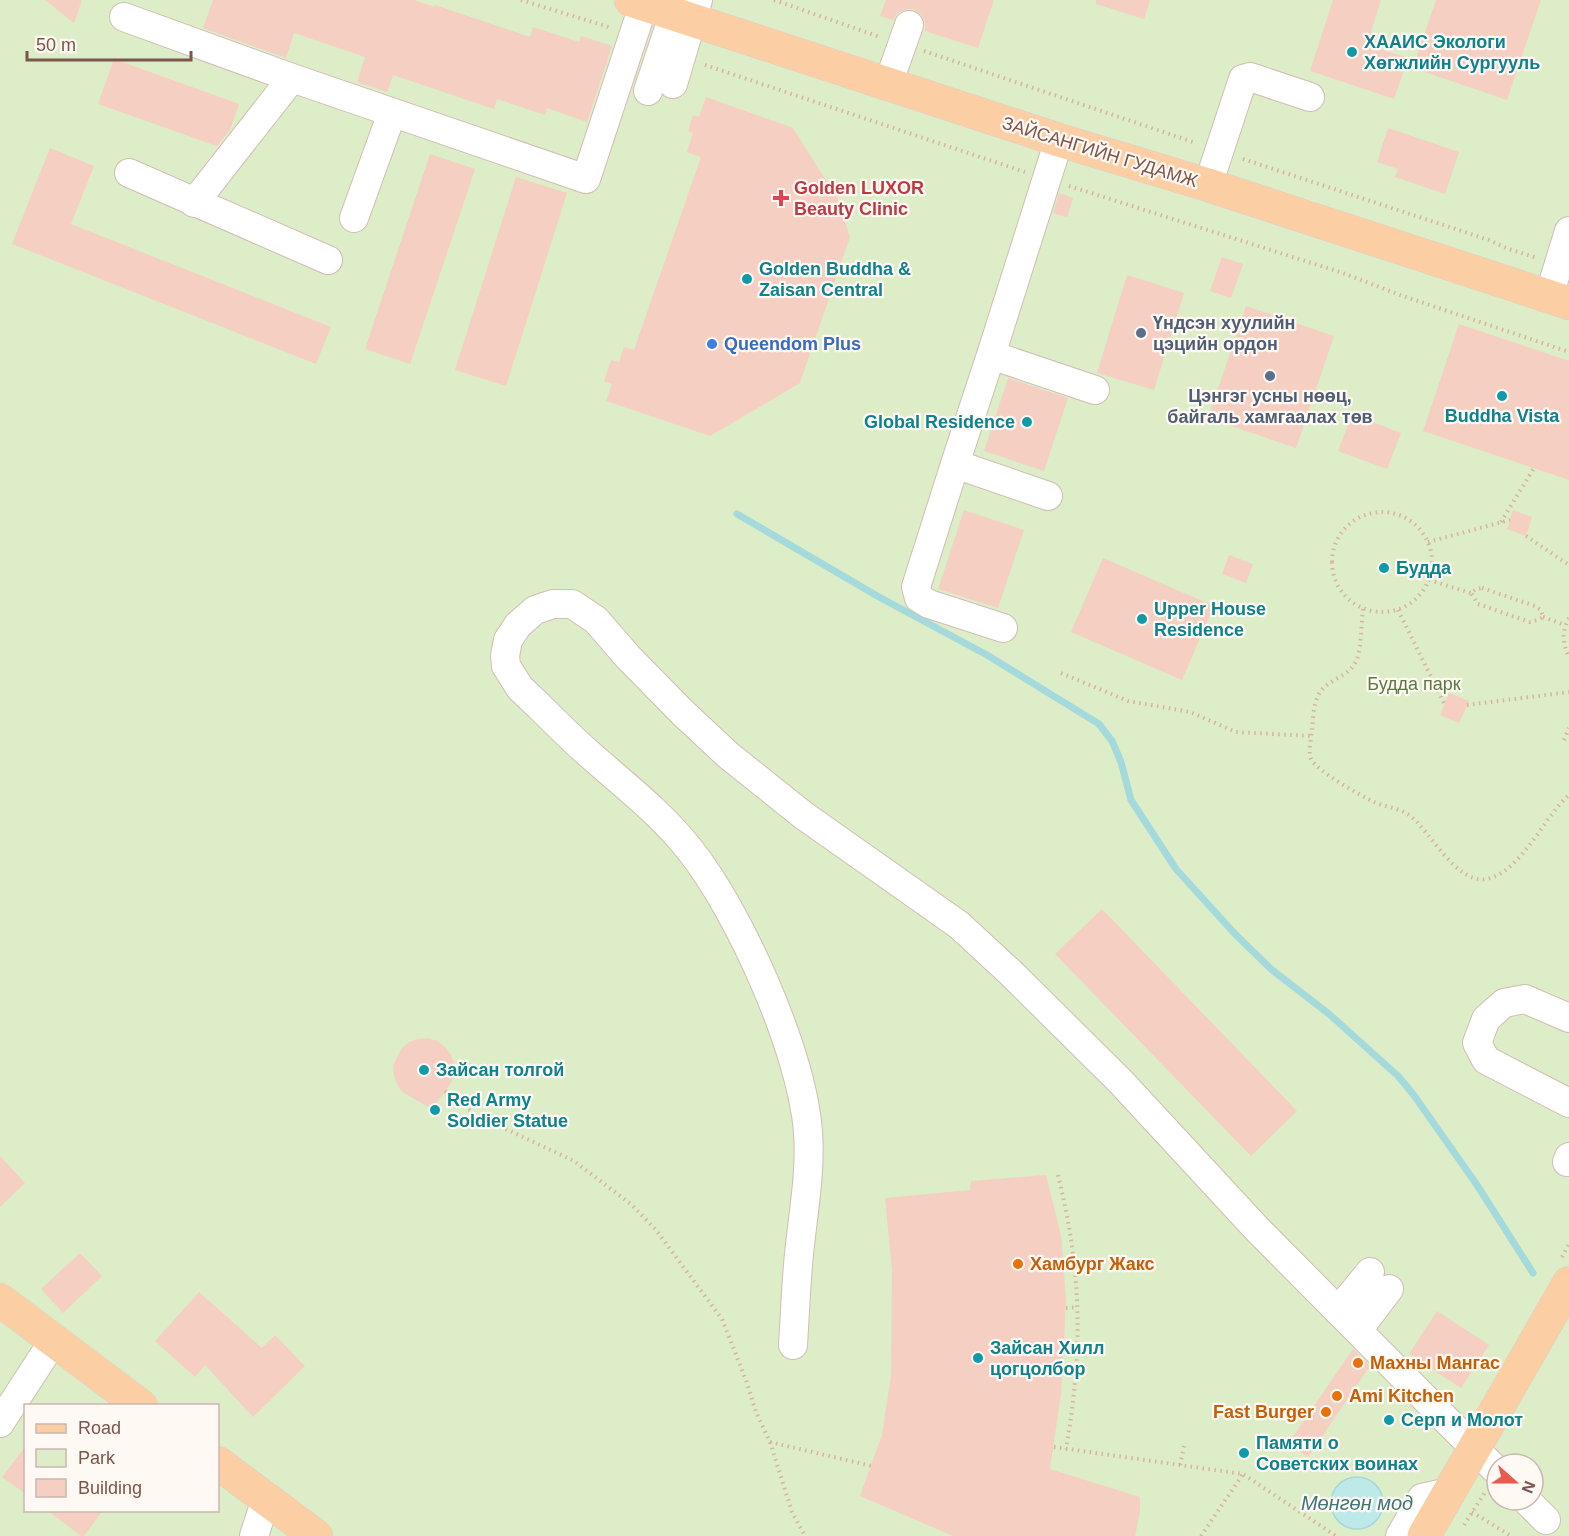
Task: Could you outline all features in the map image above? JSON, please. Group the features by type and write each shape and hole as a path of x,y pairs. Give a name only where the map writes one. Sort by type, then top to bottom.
{"main road":[{"name":"ЗАЙСАНГИЙН ГУДАМЖ","path":"664,7 1059,140 1208,185 1559,299"},
{"path":"1424,1536 1461,1502 1470,1453 1569,1283"},
{"path":"0,1300 138,1404"},
{"path":"219,1464 316,1536"}],"street":[{"path":"660,87 664,7"},
{"path":"124,17 292,78 586,178 664,7"},
{"path":"888,84 906,35"},
{"path":"1208,185 1241,83 1245,78 1250,77 1310,97"},
{"path":"194,203 292,78"},
{"path":"354,218 392,112"},
{"path":"1003,628 929,604 919,598 916,587 1059,140"},
{"path":"129,173 328,260"},
{"path":"1559,299 1559,265 1569,231"},
{"path":"991,355 1095,390"},
{"path":"955,464 1048,496"},
{"path":"793,1345 799,1255 809,1168 806,1119 787,1041 741,932 712,880 690,850 664,821 520,688 510,674 505,656 508,640 526,617 544,607 563,603 572,604 588,614 683,713 728,754 803,814 959,925 1121,1082 1257,1229 1348,1321 1485,1468"},
{"path":"1569,1018 1525,999 1503,1004 1486,1019 1477,1043 1486,1060 1569,1103"},
{"path":"1348,1321 1379,1281"},
{"path":"0,1423 54,1340"},
{"path":"1450,1532 1470,1453"},
{"path":"1400,1536 1422,1498 1461,1502"},
{"path":"254,1536 266,1499"},
{"path":"1538,1512 1546,1520"}],"path":[{"path":"774,0 906,35 1219,151 1559,265"},
{"path":"1500,522 1534,468"},
{"path":"1375,512 1388,512 1401,516 1412,522 1428,542 1432,555 1429,580 1417,598 1398,610 1386,612 1363,609 1352,603 1342,593 1334,576 1332,556 1335,544 1342,532 1362,516 1375,512"},
{"path":"1428,542 1510,520"},
{"path":"1526,536 1569,565"},
{"path":"1429,580 1471,593 1478,604 1530,622 1543,617"},
{"path":"1471,593 1482,588 1535,606 1543,617 1565,625"},
{"path":"1363,609 1357,659 1345,675 1318,694 1314,709 1310,758 1315,765 1376,803 1406,813 1417,821 1458,869 1472,878 1486,879 1501,873 1518,858 1569,795"},
{"path":"1398,610 1444,705"},
{"path":"1569,618 1563,636 1564,648 1569,657"},
{"path":"1061,673 1128,701 1190,712 1236,732 1311,736"},
{"path":"1467,705 1569,692"},
{"path":"1564,740 1569,728"},
{"path":"445,1091 476,1115 574,1161 632,1205 656,1230 722,1319 756,1412 770,1442 792,1512 805,1536"},
{"path":"1058,1175 1074,1251 1078,1307 1074,1404 1066,1449"},
{"path":"1066,1308 1078,1307"},
{"path":"770,1442 872,1466"},
{"path":"1180,1465 1184,1446"},
{"path":"1054,1447 1243,1474 1336,1536"},
{"path":"1201,1536 1243,1474"},
{"path":"1450,1532 1461,1502 1485,1484"},
{"path":"1461,1502 1510,1536"}],"green space":[{"name":"Будда парк","path":"0,0 1569,0 1569,1536 0,1536"}],"water":[{"name":"Мөнгөн мод","path":"1357,1477 1367,1479 1375,1485 1381,1493 1383,1503 1381,1513 1375,1521 1367,1527 1357,1529 1347,1527 1339,1521 1333,1513 1331,1503 1333,1493 1339,1485 1347,1479"}],"building":[{"path":"45,0 82,0 74,23"},
{"path":"213,0 414,0 530,37 533,27 579,42 581,36 612,46 587,122 547,108 545,115 497,99 494,109 393,75 387,92 357,82 365,57 294,33 286,58 203,28"},
{"path":"886,0 994,0 978,48 925,31 922,15 914,9 899,12 893,20 880,16"},
{"path":"1096,0 1150,0 1144,19 1096,4"},
{"name":"ХААИС Экологи Хөгжлийн Сургууль","path":"1333,0 1381,0 1367,45 1408,58 1394,99 1310,71"},
{"path":"1436,0 1541,0 1507,100 1413,68"},
{"path":"114,59 239,104 230,130 217,146 98,104"},
{"name":"Golden Buddha & Zaisan Central","path":"706,97 793,128 837,198 850,237 800,383 710,436 606,401 612,384 604,381 611,360 619,362 624,347 634,350 701,157 687,152 693,133 688,131 693,115 699,117"},
{"path":"1388,128 1459,152 1445,194 1395,177 1398,169 1377,162"},
{"path":"50,148 94,166 71,224 331,327 316,364 12,244"},
{"path":"430,154 475,169 410,364 365,349"},
{"path":"516,177 567,193 506,386 455,370"},
{"path":"1059,193 1073,198 1067,217 1053,213"},
{"path":"1222,257 1243,264 1231,298 1210,291"},
{"name":"Үндсэн хуулийн цэцийн ордон","path":"1127,275 1184,293 1154,390 1097,373"},
{"path":"1246,306 1334,336 1296,448 1208,418"},
{"name":"Buddha Vista","path":"1459,324 1569,361 1569,480 1423,431"},
{"name":"Global Residence","path":"1008,378 1068,398 1044,471 984,451"},
{"path":"1352,414 1401,433 1387,469 1338,451"},
{"path":"964,510 1024,530 998,608 938,589"},
{"path":"1513,510 1532,517 1526,536 1507,529"},
{"path":"1229,555 1253,564 1246,583 1222,574"},
{"name":"Upper House Residence","path":"1103,558 1214,606 1182,680 1071,632"},
{"path":"1449,693 1469,701 1459,723 1440,715"},
{"path":"1102,909 1297,1111 1251,1156 1055,954"},
{"name":"Зайсан толгой","path":"428,1038 445,1047 454,1064 451,1083 432,1109 404,1093 398,1086 393,1066 401,1049 409,1042"},
{"path":"0,1156 25,1183 0,1207"},
{"name":"Зайсан Хилл цогцолбор","path":"1046,1175 1061,1235 1066,1299 1061,1394 1050,1469 1140,1497 1140,1512 1135,1536 953,1536 860,1496 882,1435 891,1376 892,1270 885,1198 970,1190 971,1181"},
{"path":"80,1253 102,1276 63,1313 41,1289"},
{"path":"199,1292 262,1348 275,1335 305,1366 253,1417 205,1365 195,1377 155,1341"},
{"path":"1437,1311 1489,1345 1461,1388 1409,1354"},
{"path":"1353,1349 1370,1366 1308,1457 1288,1444"},
{"path":"24,1449 24,1493 2,1477"},
{"path":"50,1512 102,1512 84,1536"}],"waterway":[{"path":"737,514 879,597 987,655 1099,724 1112,741 1121,762 1131,800 1176,869 1235,934 1271,969 1329,1014 1398,1076 1477,1185 1533,1273"}],"place":[{"name":"ХААИС Экологи Хөгжлийн Сургууль","path":"1352,52"},
{"name":"Golden LUXOR Beauty Clinic","path":"781,198"},
{"name":"Golden Buddha & Zaisan Central","path":"747,279"},
{"name":"Үндсэн хуулийн цэцийн ордон","path":"1141,333"},
{"name":"Queendom Plus","path":"712,344"},
{"name":"Цэнгэг усны нөөц, байгаль хамгаалах төв","path":"1270,376"},
{"name":"Buddha Vista","path":"1502,396"},
{"name":"Global Residence","path":"1027,422"},
{"name":"Будда","path":"1384,568"},
{"name":"Upper House Residence","path":"1142,619"},
{"name":"Зайсан толгой","path":"424,1070"},
{"name":"Red Army Soldier Statue","path":"435,1110"},
{"name":"Хамбург Жакс","path":"1018,1264"},
{"name":"Зайсан Хилл цогцолбор","path":"978,1358"},
{"name":"Махны Мангас","path":"1358,1363"},
{"name":"Ami Kitchen","path":"1337,1396"},
{"name":"Fast Burger","path":"1326,1412"},
{"name":"Серп и Молот","path":"1389,1420"},
{"name":"Памяти о Советских воинах","path":"1244,1453"}]}
